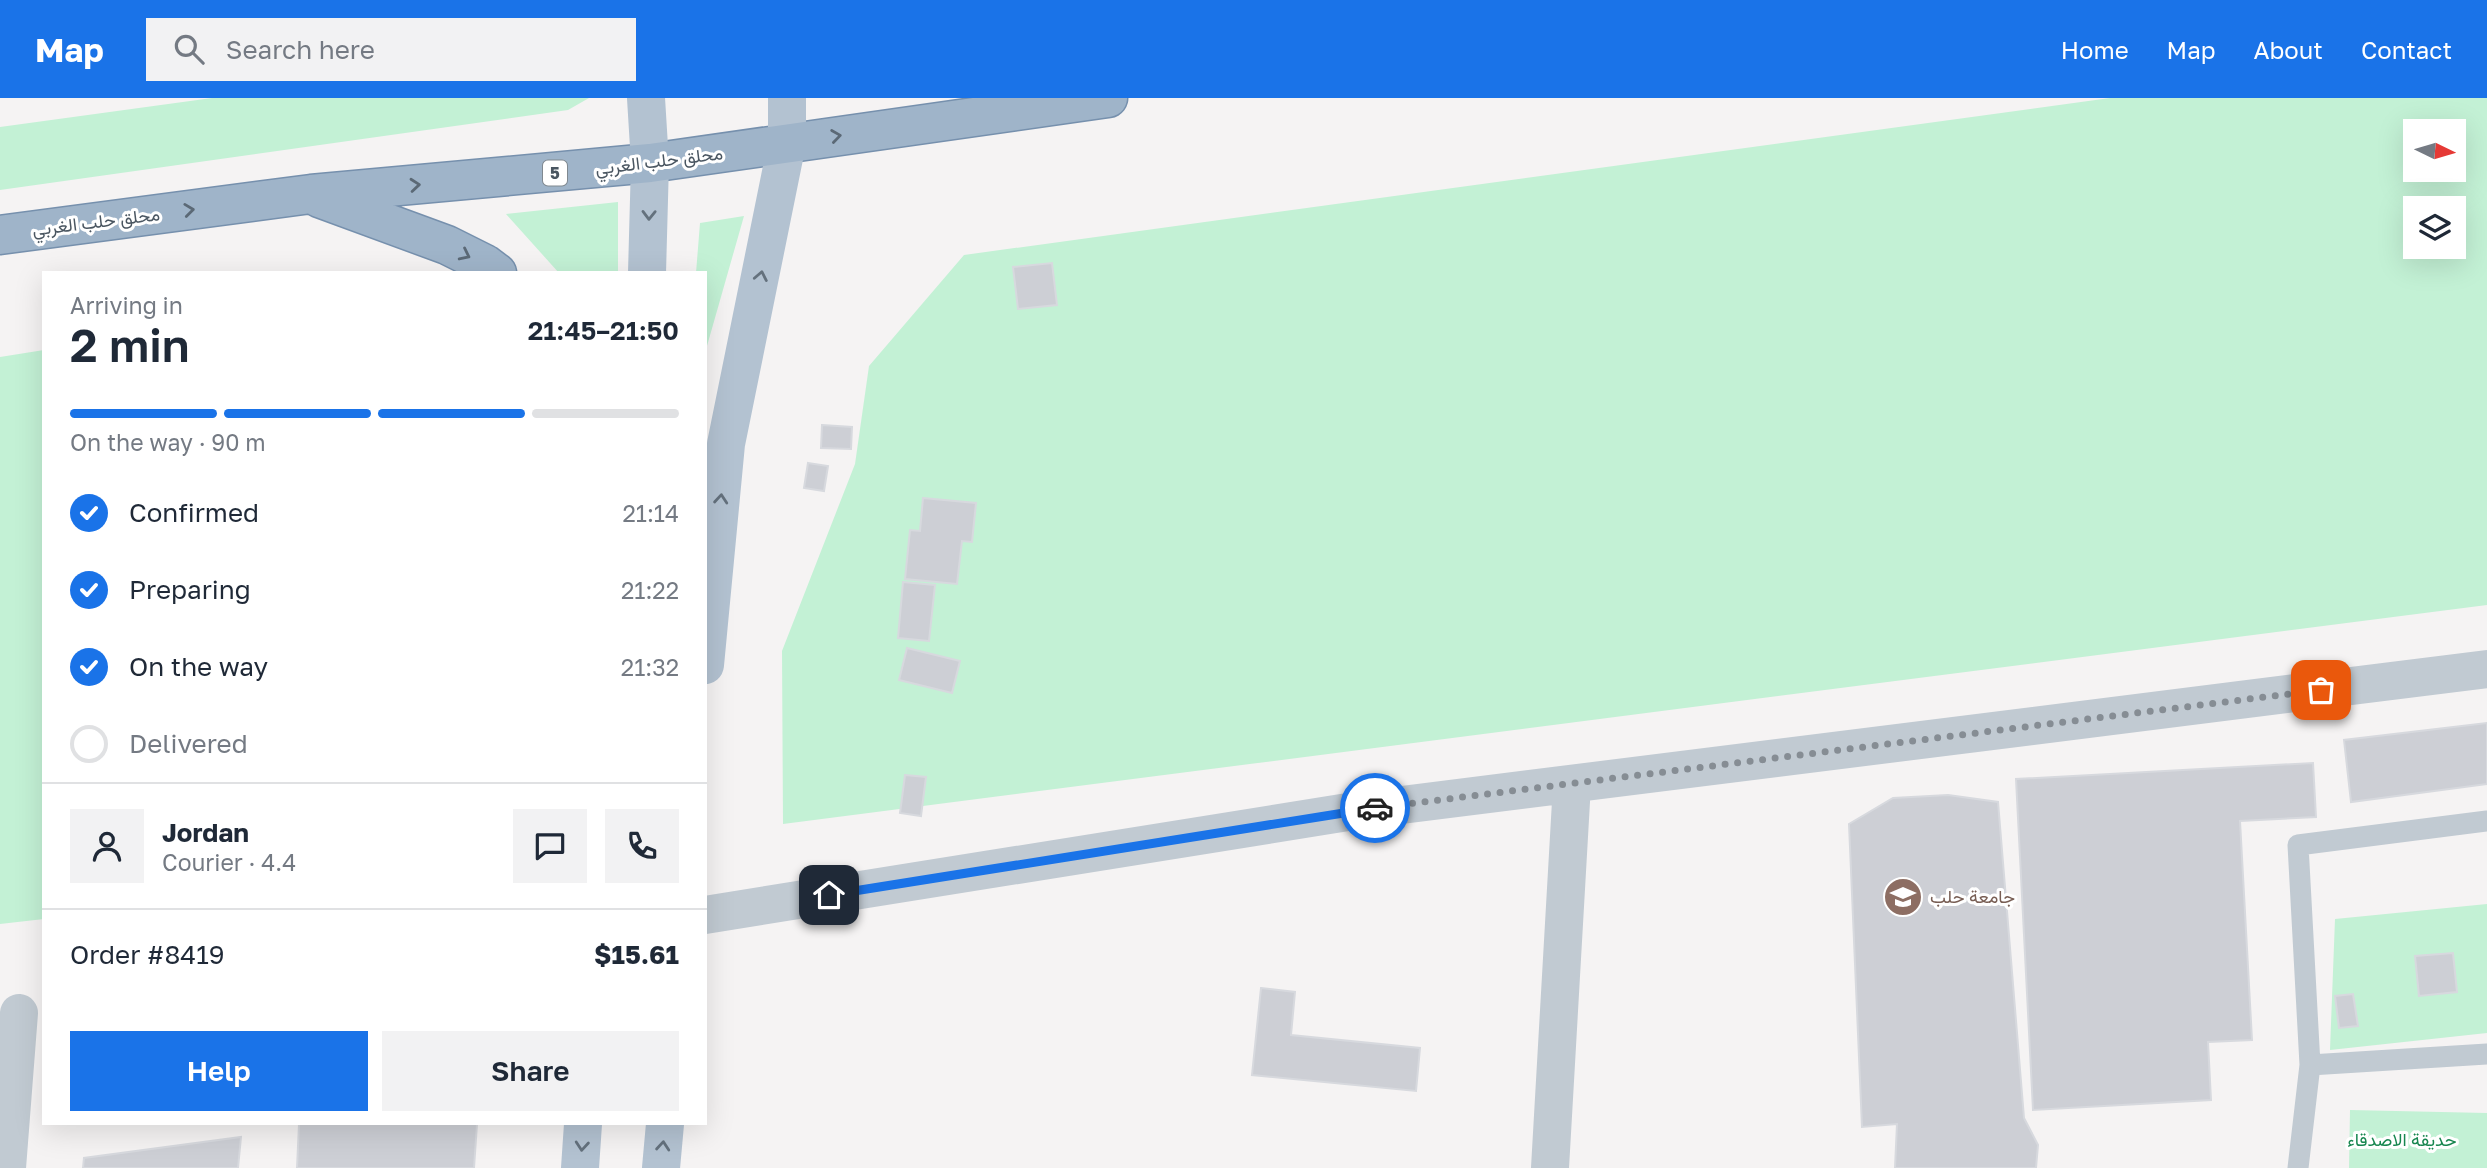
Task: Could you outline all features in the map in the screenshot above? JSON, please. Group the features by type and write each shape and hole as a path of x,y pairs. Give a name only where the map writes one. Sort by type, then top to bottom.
{"highway":[{"name":"محلق حلب الغربي","path":"0,235 311,194 650,163 1108,98"},
{"path":"311,194 447,245 494,271"}],"main road":[{"path":"646,98 650,163 647,271"},
{"path":"707,644 726,444 787,143 788,98"},
{"path":"580,1168 583,1125"},
{"path":"661,1168 665,1125"}],"street":[{"path":"707,915 1354,811 2487,668"},
{"path":"1550,1168 1572,784"},
{"path":"7,1168 21,1012"}],"lane":[{"path":"2298,1168 2310,1065 2298,845 2487,821"},
{"path":"2310,1065 2487,1054"}],"green space":[{"path":"212,98 589,98 568,110 0,190 0,127"},
{"path":"2110,98 2487,98 2487,605 783,824 782,651 855,464 869,366 964,255"},
{"path":"618,202 618,271 557,271 506,214"},
{"path":"744,216 707,346 707,271 696,271 700,223"},
{"path":"42,350 42,919 0,924 0,357"},
{"path":"2487,904 2487,1033 2330,1050 2335,919"},
{"name":"حديقة الاصدقاء","path":"2350,1110 2487,1113 2487,1168 2349,1168"}],"building":[{"path":"1052,263 1057,305 1018,309 1013,267"},
{"path":"822,425 852,427 851,449 821,448"},
{"path":"808,463 828,466 824,491 804,488"},
{"path":"923,498 976,503 972,542 962,541 957,584 905,579 910,530 920,531"},
{"path":"903,582 935,585 929,641 898,638"},
{"path":"907,648 960,661 952,693 899,680"},
{"path":"2487,723 2487,784 2351,802 2344,740"},
{"path":"2313,763 2316,817 2240,821 2252,1040 2208,1042 2211,1100 2033,1110 2016,779"},
{"path":"905,775 926,777 921,816 900,813"},
{"path":"1948,795 1998,802 2024,1118 2038,1145 2036,1168 1895,1168 1897,1124 1862,1127 1849,824 1893,798"},
{"path":"2453,953 2457,992 2419,996 2415,956"},
{"path":"1261,988 1295,992 1291,1035 1420,1048 1416,1091 1252,1075"},
{"path":"2353,994 2358,1026 2339,1028 2335,996"},
{"path":"299,1125 477,1125 474,1168 297,1168"},
{"path":"241,1137 238,1168 83,1168 84,1158"}],"way so far":[{"path":"1375,808 2321,690"}],"place":[{"name":"جامعة حلب","path":"1903,897"}],"route":[{"path":"829,895 1375,808"}]}
